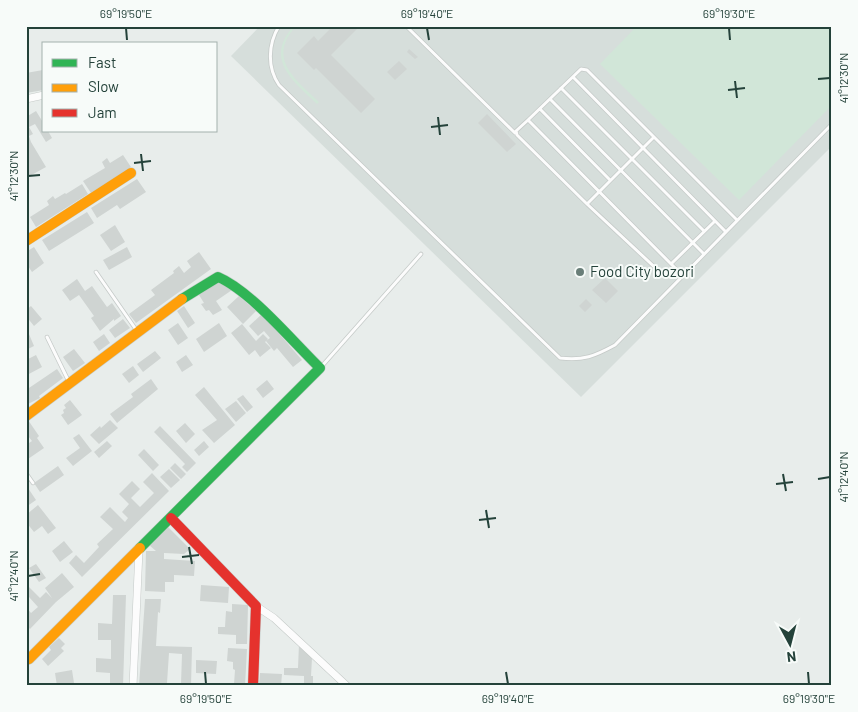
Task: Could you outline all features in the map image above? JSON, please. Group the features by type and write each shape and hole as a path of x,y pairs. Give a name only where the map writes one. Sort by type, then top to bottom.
{"street":[{"path":"26,99 42,95"},
{"path":"26,241 131,173"},
{"path":"26,416 174,304 213,280 223,278 242,292 320,368 29,660 26,660"},
{"path":"171,518 256,606 274,618 347,686"},
{"path":"133,686 139,550"},
{"path":"253,686 256,606"}],"lane":[{"path":"279,26 272,45 270,61 274,76 279,85 560,358 575,360 595,356 614,345 832,124"},
{"path":"406,26 587,204 662,274"},
{"path":"516,133 581,69 587,70 737,220"},
{"path":"573,77 725,231"},
{"path":"561,88 704,230"},
{"path":"550,99 703,253"},
{"path":"540,109 610,180"},
{"path":"528,120 683,276"},
{"path":"587,204 654,137"},
{"path":"671,264 715,221"},
{"path":"320,368 421,254"},
{"path":"96,272 137,331"},
{"path":"47,336 69,383"},
{"path":"26,473 32,483"}],"shaded area":[{"name":"Food City bozori","path":"260,26 832,26 832,146 581,397 231,56"}],"green space":[{"path":"296,26 287,38 284,59 294,77 319,102 317,104 291,78 285,69 282,59 281,49 285,38"},
{"path":"637,26 832,26 832,105 739,200 600,64"}],"building":[{"path":"333,26 360,26 331,55 375,99 361,113 316,68 314,70 297,53 314,36 318,41"},
{"path":"409,49 418,57 415,59 407,52"},
{"path":"399,61 407,69 395,80 387,72"},
{"path":"42,70 42,90 26,93 26,73"},
{"path":"36,111 42,121 42,132 49,132 52,138 46,142 35,124 29,127 33,134 29,136 31,142 46,167 26,178 26,158 28,157 26,153 26,117"},
{"path":"487,114 516,144 507,152 478,123"},
{"path":"123,155 131,167 91,193 83,181 105,168 102,162 107,158 110,163"},
{"path":"137,179 146,192 120,209 117,205 97,218 91,208"},
{"path":"82,184 88,194 36,227 30,217 49,205 47,201 53,196 55,199 66,194"},
{"path":"87,212 94,223 49,251 42,240"},
{"path":"115,225 125,242 111,251 100,235"},
{"path":"34,247 44,263 32,272 26,263 26,252"},
{"path":"127,247 132,257 109,270 103,260"},
{"path":"199,252 211,269 136,323 129,314 155,295 151,290 174,273 173,271 179,266 184,273 191,267 187,261"},
{"path":"605,278 618,291 606,303 592,290"},
{"path":"77,279 85,291 92,286 107,307 112,303 121,316 114,321 114,319 100,331 91,318 94,316 79,295 70,301 62,290"},
{"path":"220,280 232,290 216,301 222,310 213,315 209,310 206,311 201,304 204,303 199,295"},
{"path":"239,296 256,311 243,324 227,307"},
{"path":"586,299 592,305 585,312 579,306"},
{"path":"31,306 42,319 34,326 26,316 26,310"},
{"path":"184,306 195,323 188,328 177,311"},
{"path":"262,314 302,360 293,367 277,348 274,351 266,341 270,338 264,331 258,336 249,326"},
{"path":"123,319 130,328 115,338 109,330"},
{"path":"178,323 188,338 178,345 168,330"},
{"path":"219,323 227,336 204,352 196,339"},
{"path":"242,324 256,341 263,334 268,339 265,342 271,348 260,357 255,350 249,355 231,333"},
{"path":"26,327 34,346 26,350"},
{"path":"104,334 110,343 99,351 93,342"},
{"path":"74,349 85,363 73,371 63,357"},
{"path":"155,351 161,358 143,372 137,364"},
{"path":"36,355 42,367 27,375 26,360"},
{"path":"186,355 193,365 182,372 176,362"},
{"path":"133,366 139,375 129,383 122,374"},
{"path":"57,369 63,378 39,396 40,398 26,405 26,390"},
{"path":"151,379 158,389 117,423 110,414 133,397 131,394"},
{"path":"267,380 274,389 263,398 256,389"},
{"path":"204,387 235,425 214,443 202,430 217,420 195,395"},
{"path":"243,395 253,407 247,412 237,399"},
{"path":"70,400 82,415 68,425 61,415 66,408 64,405"},
{"path":"236,401 246,413 236,422 225,409"},
{"path":"28,420 39,436 37,438 44,448 28,459 26,456 26,445 32,441 28,436 26,437 26,422"},
{"path":"110,420 118,428 99,444 90,435"},
{"path":"185,423 195,434 186,443 176,431"},
{"path":"160,426 196,463 187,472 182,467 185,464 154,432"},
{"path":"79,434 92,451 73,466 66,458 80,448 73,438"},
{"path":"107,441 112,446 99,458 94,452"},
{"path":"204,441 209,447 199,456 194,450"},
{"path":"144,449 159,465 153,471 138,455"},
{"path":"175,463 186,474 181,479 170,468"},
{"path":"58,466 64,475 40,492 34,483"},
{"path":"169,469 180,480 171,488 160,477"},
{"path":"152,473 169,491 82,577 69,563 76,555 84,563 99,547 97,544 113,529 100,517 110,507 125,522 128,518 122,512 129,504 119,494 132,481 140,489 131,498 140,507 154,493 143,482"},
{"path":"26,485 36,500 26,507"},
{"path":"38,505 56,528 48,534 42,526 34,532 26,522 26,515"},
{"path":"168,527 190,549 184,554 164,553 164,559 195,561 194,576 174,575 174,582 165,582 165,592 145,591 146,551 156,551 149,545"},
{"path":"64,541 73,552 60,562 52,551"},
{"path":"36,564 46,578 39,582 29,568"},
{"path":"62,573 74,587 56,602 30,629 26,625 26,607 31,613 38,607 29,597 26,599 26,590 29,587 40,598 46,592 52,598 45,588"},
{"path":"201,585 229,587 228,603 200,601"},
{"path":"113,595 126,595 123,686 110,686 110,673 96,672 96,658 111,659 111,640 98,640 98,623 112,624"},
{"path":"145,599 161,599 160,613 158,612 156,646 192,647 191,686 139,686","holes":["169,653 182,654 181,684 167,683"]},
{"path":"232,604 248,605 247,644 236,644 236,635 218,634 218,627 225,627 226,611 232,612"},
{"path":"59,638 65,644 61,648 64,651 48,666 42,659 51,650 49,647"},
{"path":"299,644 312,658 311,676 313,676 313,686 304,686 304,676 284,675 284,668 298,668"},
{"path":"228,648 247,649 245,686 223,686 223,683 234,684 235,670 233,669 233,662 227,661"},
{"path":"196,660 217,661 216,674 196,673"},
{"path":"72,670 74,683 57,686 55,673"},
{"path":"260,673 282,674 281,686 259,686"}],"traffic: fast":[{"path":"140,548 320,368 258,305 244,293 218,277 182,299"}],"traffic: slow":[{"path":"26,241 131,173"},
{"path":"26,416 182,299"},
{"path":"26,660 140,548"}],"traffic: jam":[{"path":"171,518 256,606 253,686"}],"place":[{"name":"Food City bozori","path":"580,272"}]}
